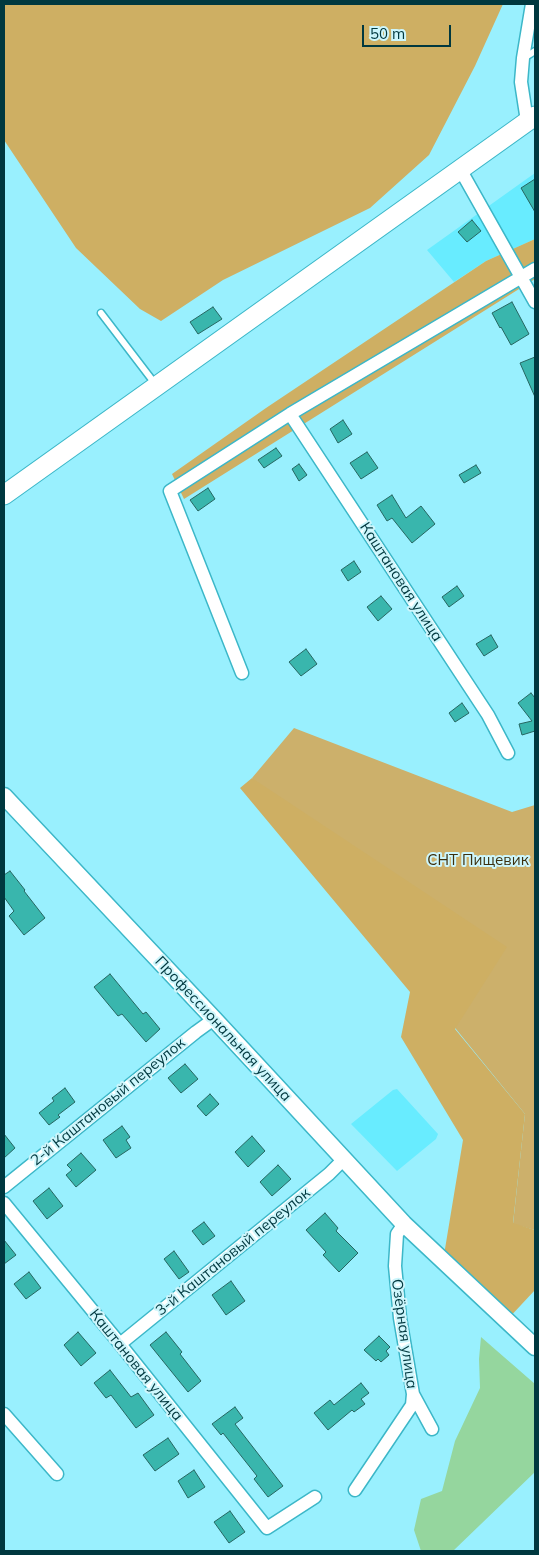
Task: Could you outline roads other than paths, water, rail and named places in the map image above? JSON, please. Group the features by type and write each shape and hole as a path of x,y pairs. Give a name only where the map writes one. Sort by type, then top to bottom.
{"main road":[{"path":"4,495 531,118"}],"street":[{"path":"531,118 521,82 532,4"},
{"path":"460,169 535,302"},
{"path":"242,672 170,491 290,414 535,270"},
{"name":"Каштановая улица","path":"290,414 488,715 508,752"},
{"name":"Профессиональная улица","path":"4,796 404,1224 535,1346"},
{"name":"2-й Каштановый переулок","path":"4,1187 214,1019"},
{"name":"3-й Каштановый переулок","path":"120,1344 329,1174 344,1159"},
{"name":"Каштановая улица","path":"4,1202 267,1528 316,1496"},
{"name":"Озёрная улица","path":"354,1490 412,1405 413,1394 400,1318 395,1266 396,1234 404,1224"},
{"path":"413,1394 432,1429"},
{"path":"4,1414 58,1474"}],"lane":[{"path":"523,58 535,50"},
{"path":"101,313 157,386"}],"park label":[{"name":"СНТ Пищевик","path":"478,860"}]}
